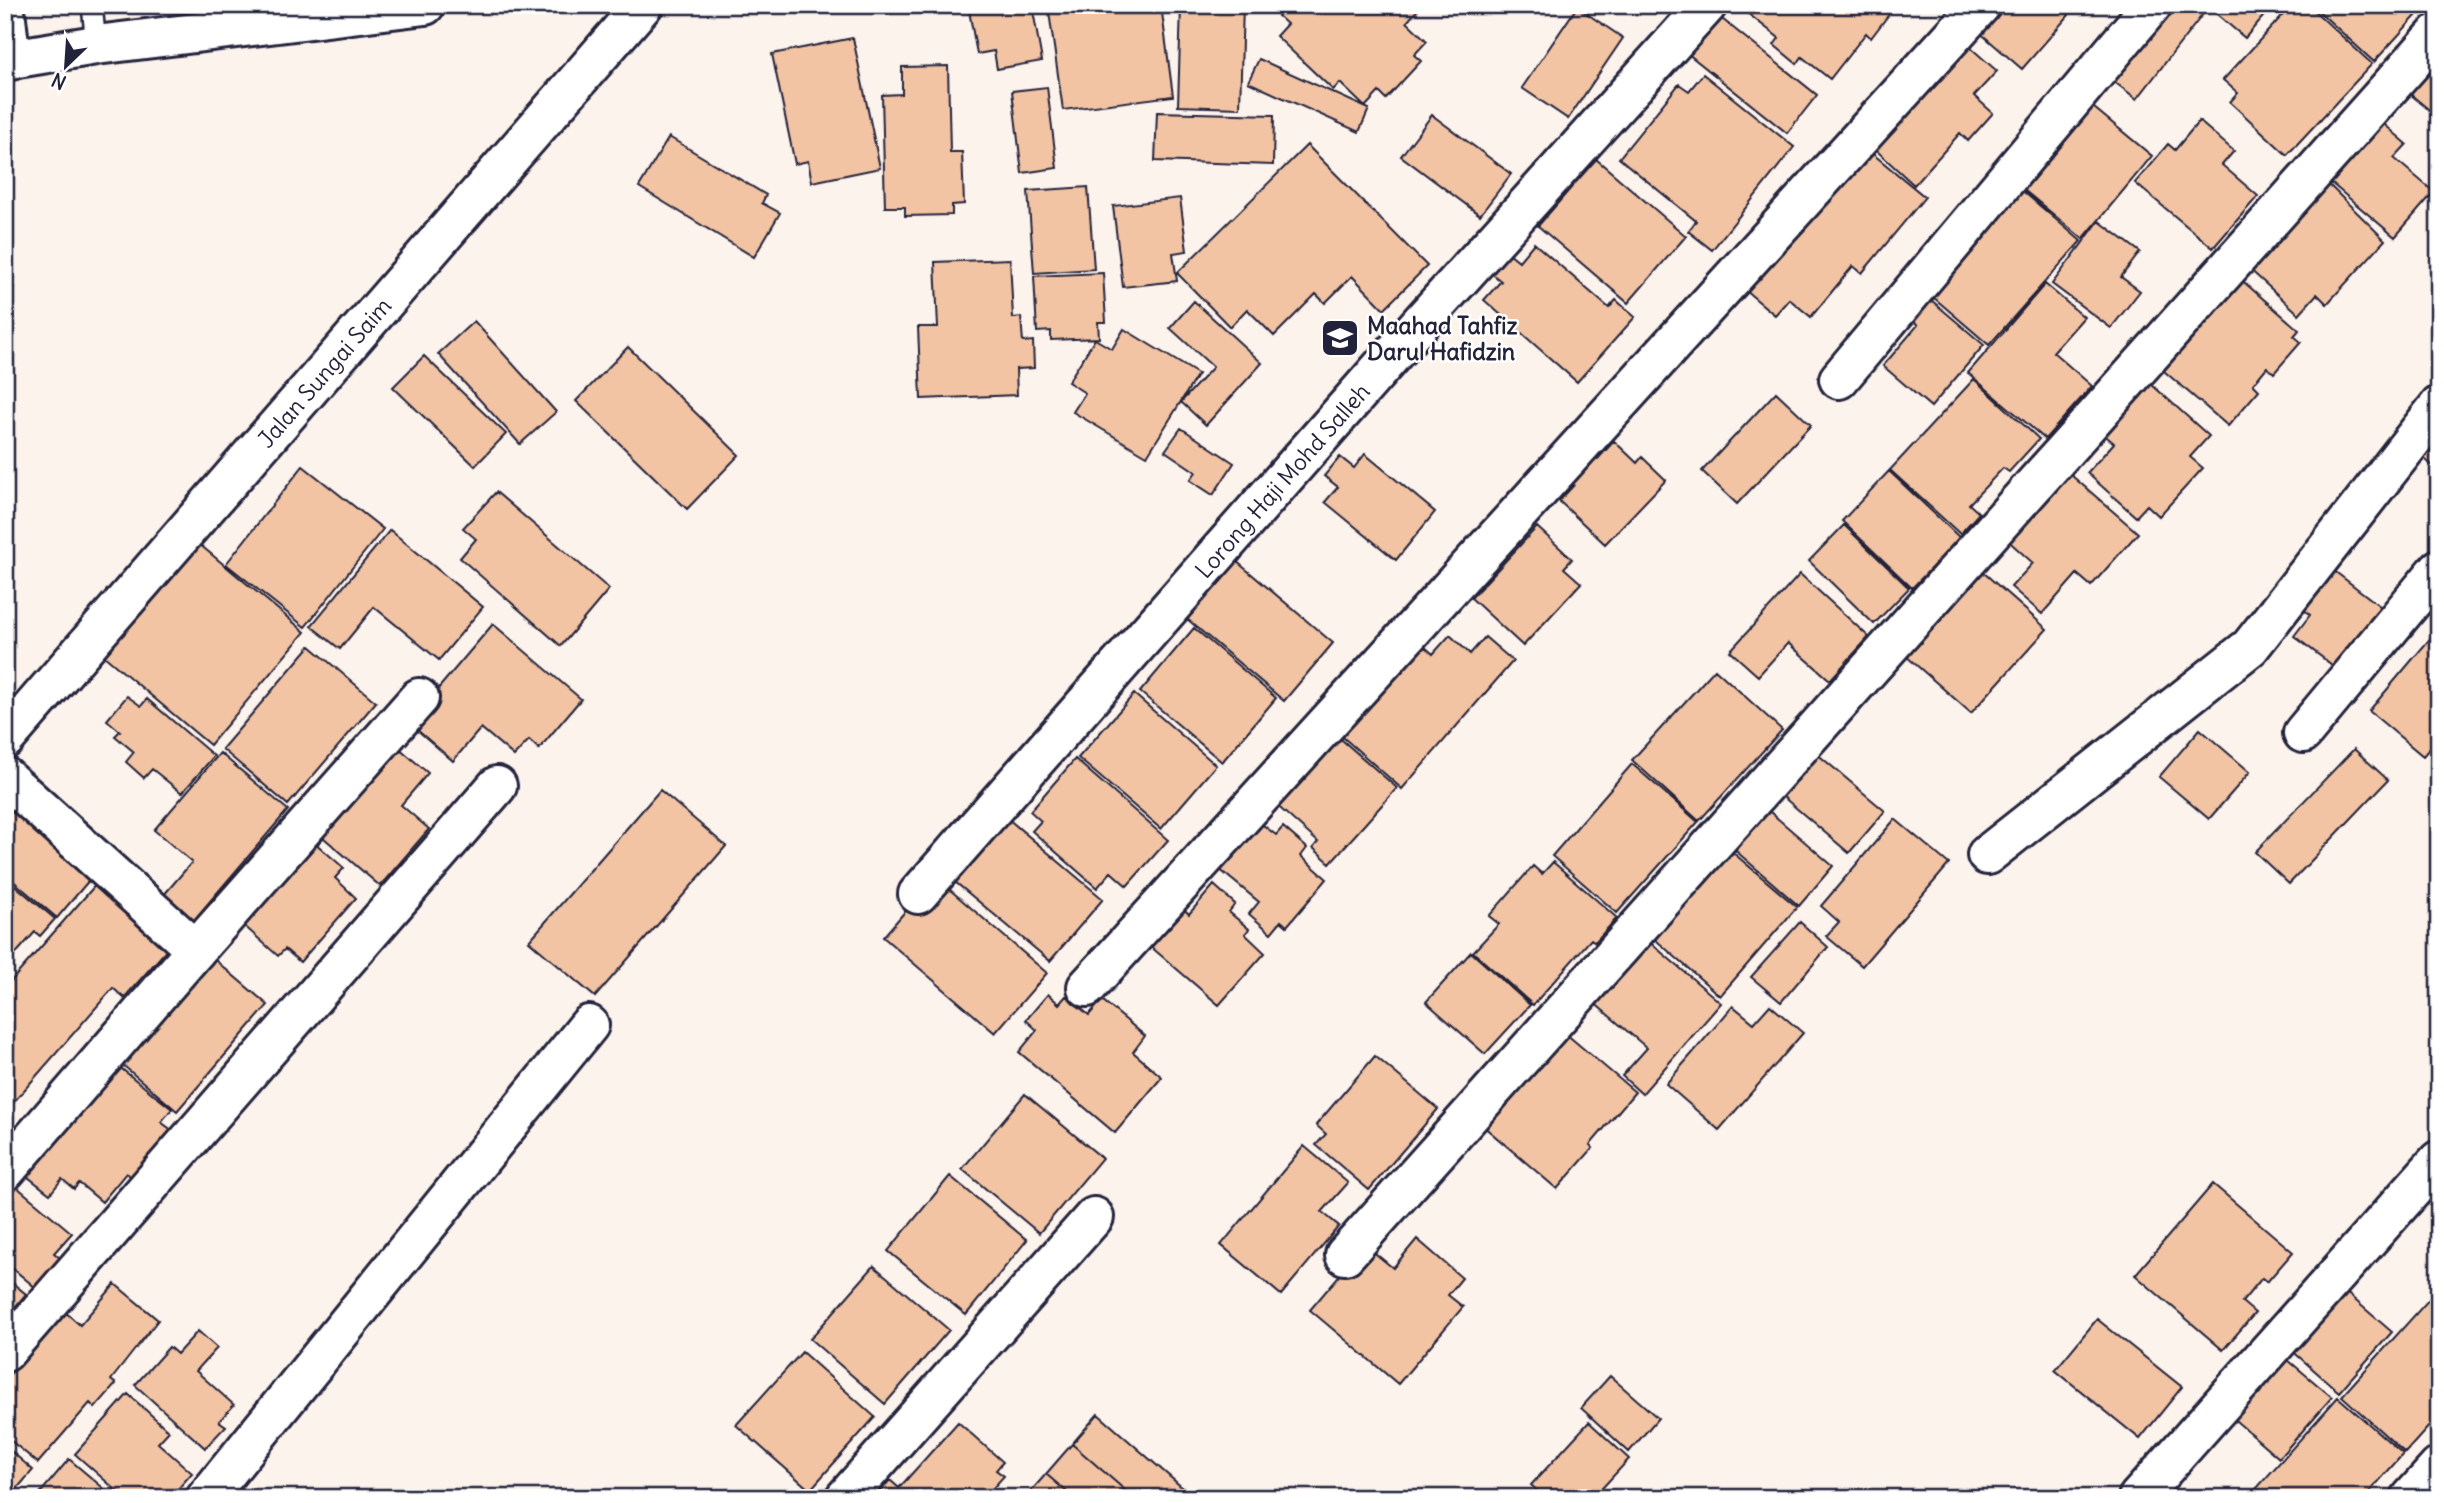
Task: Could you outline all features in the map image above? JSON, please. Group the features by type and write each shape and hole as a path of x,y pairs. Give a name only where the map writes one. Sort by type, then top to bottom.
{"street":[{"path":"5,11 8,60 96,45 425,5"},
{"name":"Jalan Sungai Saim","path":"5,739 643,5"},
{"name":"Lorong Haji Mohd Salleh","path":"918,894 1422,321 1707,5"},
{"path":"1087,987 1981,5"},
{"path":"1839,379 2152,5"},
{"path":"1345,1255 2439,32"},
{"path":"1987,855 2250,647 2439,406"},
{"path":"2303,733 2439,569"},
{"path":"5,1171 419,698"},
{"path":"5,777 196,950"},
{"path":"5,1352 497,786"},
{"path":"206,1498 589,1025"},
{"path":"2138,1498 2439,1160"},
{"path":"845,1498 1094,1217"},
{"path":"2411,1498 2439,1467"}],"lane":[{"path":"93,5 96,45"}],"building":[{"path":"968,5 1032,5 1042,61 997,69 994,51 977,54"},
{"path":"1048,5 1161,5 1173,96 1063,110"},
{"path":"1181,5 1243,5 1240,108 1178,106"},
{"path":"1288,5 1422,5 1407,22 1427,41 1414,55 1421,61 1386,99 1379,92 1365,107 1340,83 1333,90 1276,36 1287,24 1278,16"},
{"path":"1737,5 1896,5 1871,38 1866,33 1830,79 1802,57 1797,64 1774,45 1779,38"},
{"path":"2001,5 2063,5 2061,7 2069,15 2022,69 1978,31"},
{"path":"2150,5 2191,5 2203,14 2137,99 2100,71"},
{"path":"2218,5 2273,5 2245,38 2213,11"},
{"path":"2292,5 2308,5 2372,64 2287,155 2230,102 2238,93 2223,80"},
{"path":"2312,5 2426,5 2374,62"},
{"path":"1577,7 1623,38 1568,119 1522,88"},
{"path":"1717,15 1817,95 1787,133 1687,53"},
{"path":"1954,33 1997,71 1974,96 1993,113 1968,141 1960,133 1914,185 1866,141"},
{"path":"853,38 880,168 812,182 808,161 795,164 772,54"},
{"path":"2439,50 2439,118 2398,84"},
{"path":"1259,59 1369,109 1359,132 1248,82"},
{"path":"948,66 950,152 962,152 964,204 952,205 952,215 905,216 905,207 885,207 882,95 902,94 902,67"},
{"path":"1703,74 1794,147 1712,250 1688,231 1696,221 1619,158 1679,84 1689,91"},
{"path":"1047,87 1057,168 1022,173 1012,91"},
{"path":"2076,93 2152,156 2083,239 2007,176"},
{"path":"1157,112 1274,115 1273,165 1155,161"},
{"path":"2370,112 2407,144 2394,158 2434,192 2395,237 2318,172"},
{"path":"1432,115 1511,174 1480,215 1401,156"},
{"path":"2199,121 2234,151 2222,165 2258,196 2213,248 2135,183 2168,144 2175,150"},
{"path":"669,137 766,195 762,203 780,213 754,257 639,187"},
{"path":"1307,145 1427,266 1384,309 1352,276 1325,303 1316,294 1274,336 1247,309 1230,327 1177,273"},
{"path":"1862,145 1925,197 1862,273 1853,266 1811,317 1789,299 1775,315 1734,281"},
{"path":"1596,159 1686,236 1628,303 1538,226"},
{"path":"2315,171 2385,240 2327,304 2317,294 2299,314 2236,257"},
{"path":"2011,181 2081,241 1989,345 1919,285"},
{"path":"1088,187 1094,269 1034,273 1028,191"},
{"path":"1180,198 1187,251 1173,253 1177,281 1123,287 1113,206"},
{"path":"2099,221 2140,252 2121,277 2140,291 2111,328 2052,284"},
{"path":"1534,243 1609,308 1616,300 1635,317 1577,382 1484,300 1501,281 1486,269 1504,249 1519,261"},
{"path":"1010,259 1013,318 1021,317 1023,342 1033,341 1034,368 1016,369 1017,395 921,399 918,327 938,327 935,262"},
{"path":"2230,270 2299,330 2294,336 2301,342 2274,373 2267,367 2253,384 2259,390 2228,426 2151,360"},
{"path":"1103,273 1106,322 1098,322 1099,338 1051,340 1051,331 1037,332 1034,276"},
{"path":"2045,284 2084,317 2053,352 2092,386 2045,439 1968,373"},
{"path":"1917,288 1984,345 1931,407 1883,366 1918,325 1899,310"},
{"path":"1194,301 1262,363 1206,425 1181,402 1213,367 1170,328"},
{"path":"474,321 556,412 520,444 438,354"},
{"path":"1124,329 1198,374 1147,456 1073,412 1085,393 1068,382 1095,339 1112,349"},
{"path":"628,347 739,455 687,509 576,401"},
{"path":"424,356 506,434 475,466 393,387"},
{"path":"2141,375 2209,436 2190,457 2203,468 2159,516 2147,505 2136,517 2087,473 2114,443 2095,427"},
{"path":"1974,379 2039,439 2009,472 2003,468 1969,504 1979,513 1960,534 1890,470"},
{"path":"1776,392 1811,425 1737,504 1702,471"},
{"path":"1181,428 1234,463 1213,495 1190,480 1196,472 1165,451"},
{"path":"2439,435 2439,471 2421,456"},
{"path":"1614,441 1637,463 1642,457 1666,480 1605,544 1559,501 1574,485 1564,476 1588,451 1598,459"},
{"path":"1365,454 1435,512 1396,560 1325,502 1338,487 1324,476 1340,457 1354,468"},
{"path":"303,466 383,529 305,627 226,564"},
{"path":"2064,469 2138,533 2091,586 2077,574 2042,614 2011,587 2033,563 2004,537"},
{"path":"1889,471 1960,538 1912,588 1842,521"},
{"path":"496,492 609,589 561,646 460,558 476,539 463,528"},
{"path":"1844,525 1909,588 1874,624 1809,561"},
{"path":"1537,527 1572,559 1564,568 1581,583 1523,646 1471,598"},
{"path":"390,530 483,607 439,660 374,607 340,649 311,626"},
{"path":"199,544 305,632 210,745 104,656"},
{"path":"1229,555 1333,643 1284,701 1187,619 1206,597 1198,591"},
{"path":"1974,564 2047,629 1971,713 1898,649"},
{"path":"2333,570 2385,610 2340,671 2294,636 2310,615 2304,610"},
{"path":"1800,574 1869,637 1830,680 1788,643 1758,676 1730,651"},
{"path":"493,624 581,699 539,749 529,740 514,756 481,728 453,761 409,723"},
{"path":"1194,628 1276,698 1222,762 1140,692"},
{"path":"2439,628 2439,737 2423,756 2369,711"},
{"path":"1450,635 1470,654 1485,637 1513,661 1402,789 1337,732 1417,640 1433,654"},
{"path":"310,646 376,702 288,805 222,749"},
{"path":"1715,669 1782,730 1699,821 1632,760"},
{"path":"1134,694 1216,765 1161,829 1078,758"},
{"path":"127,696 141,706 147,699 214,756 182,793 152,769 144,778 126,762 134,752 115,736 120,731 107,720"},
{"path":"2200,729 2250,772 2209,819 2159,777"},
{"path":"1334,733 1397,788 1330,863 1313,848 1318,842 1273,802"},
{"path":"1803,742 1885,811 1849,853 1768,784"},
{"path":"398,747 428,773 401,805 429,829 380,886 310,826"},
{"path":"2354,749 2388,780 2289,884 2255,852"},
{"path":"220,753 288,810 193,921 163,896 192,862 154,830"},
{"path":"1075,759 1168,840 1127,886 1111,872 1097,888 1032,831 1041,821 1030,811"},
{"path":"1632,764 1698,822 1617,913 1552,856"},
{"path":"660,790 726,846 595,997 529,941"},
{"path":"5,796 96,872 57,918 5,874"},
{"path":"1756,800 1833,866 1799,906 1722,839"},
{"path":"1007,818 1103,899 1050,961 954,881"},
{"path":"1895,819 1949,864 1862,966 1826,936 1839,922 1821,906"},
{"path":"1259,822 1276,835 1283,827 1307,848 1301,856 1327,879 1287,926 1281,921 1271,933 1249,914 1259,902 1207,859"},
{"path":"1718,840 1797,907 1720,996 1642,928"},
{"path":"314,842 344,868 335,878 356,898 300,962 285,949 278,956 241,923"},
{"path":"1553,862 1617,918 1595,942 1591,939 1533,1005 1473,952 1499,924 1489,916 1533,866 1542,874"},
{"path":"5,877 55,919 40,936 35,932 5,966"},
{"path":"935,877 1047,973 995,1033 883,937"},
{"path":"98,882 171,945 124,998 113,988 5,1112 5,988"},
{"path":"1214,885 1235,904 1229,912 1249,929 1245,934 1265,953 1219,1005 1144,941 1178,904 1189,914"},
{"path":"1800,922 1828,947 1781,1002 1751,977"},
{"path":"1640,934 1721,1003 1642,1094 1622,1076 1647,1048 1586,996"},
{"path":"202,949 268,1005 177,1111 112,1056"},
{"path":"1471,952 1530,1005 1485,1054 1426,1002"},
{"path":"1048,994 1059,1004 1066,996 1089,1015 1102,1000 1145,1036 1133,1052 1162,1077 1115,1133 1019,1052 1037,1030 1026,1020"},
{"path":"1770,1005 1803,1033 1719,1130 1666,1084 1733,1006 1754,1023"},
{"path":"1553,1023 1635,1092 1590,1145 1593,1148 1557,1189 1482,1125"},
{"path":"1375,1056 1438,1109 1369,1190 1316,1145 1326,1134 1316,1125"},
{"path":"108,1058 172,1109 161,1122 173,1131 134,1179 126,1173 102,1202 79,1183 74,1189 62,1179 50,1194 19,1170"},
{"path":"1025,1094 1102,1158 1039,1233 962,1169"},
{"path":"1304,1146 1348,1183 1322,1212 1339,1226 1281,1295 1221,1245"},
{"path":"950,1176 1027,1240 966,1315 888,1251"},
{"path":"5,1177 72,1233 54,1253 61,1259 36,1288 5,1262"},
{"path":"2213,1184 2293,1252 2267,1282 2262,1278 2242,1302 2255,1313 2223,1350 2135,1275"},
{"path":"1417,1239 1462,1278 1448,1295 1463,1307 1398,1384 1310,1310 1365,1245 1393,1268"},
{"path":"874,1266 949,1330 885,1404 810,1339"},
{"path":"5,1277 26,1294 5,1319"},
{"path":"115,1284 158,1320 111,1380 116,1384 95,1408 90,1403 38,1463 5,1436 5,1380 64,1311 80,1325"},
{"path":"2439,1288 2439,1415 2405,1453 2342,1396"},
{"path":"2342,1289 2392,1332 2339,1392 2289,1348"},
{"path":"2097,1319 2182,1387 2140,1439 2055,1370"},
{"path":"198,1331 217,1348 196,1371 234,1405 219,1421 226,1426 205,1448 135,1385 169,1347 177,1354"},
{"path":"802,1352 875,1417 810,1490 736,1425"},
{"path":"2282,1355 2332,1397 2279,1458 2229,1415"},
{"path":"1610,1376 1658,1418 1629,1452 1581,1408"},
{"path":"128,1394 169,1431 158,1443 192,1473 170,1498 125,1498 75,1454"},
{"path":"2338,1397 2403,1454 2364,1498 2248,1498"},
{"path":"1098,1414 1185,1490 1179,1498 1134,1498 1072,1444"},
{"path":"958,1422 1003,1462 996,1470 1004,1476 984,1498 874,1498 890,1480 899,1488"},
{"path":"1589,1422 1629,1459 1593,1498 1545,1498 1531,1485"},
{"path":"1072,1444 1134,1498 1074,1498 1046,1474"},
{"path":"5,1446 33,1470 9,1498 5,1498"},
{"path":"69,1459 115,1498 36,1498"},
{"path":"1046,1474 1074,1498 1025,1498"}],"place":[{"name":"Maahad Tahfiz Darul Hafidzin","path":"1340,338"}]}
